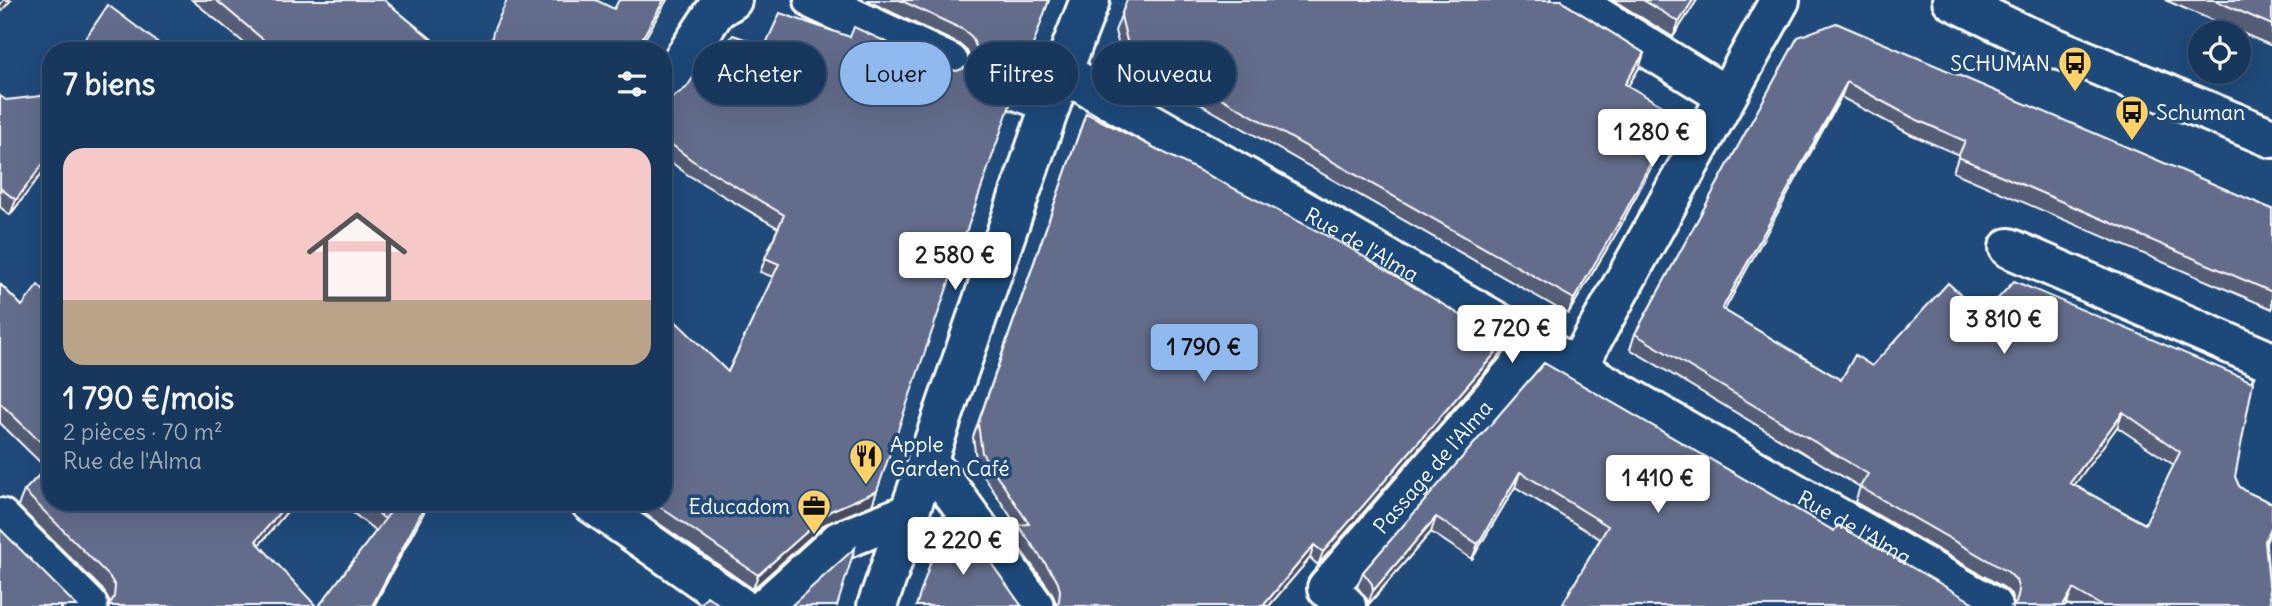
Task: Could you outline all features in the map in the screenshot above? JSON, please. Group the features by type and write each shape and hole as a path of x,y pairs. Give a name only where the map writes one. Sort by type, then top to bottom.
{"street":[{"path":"814,0 904,42"},
{"path":"1074,42 1090,0"},
{"path":"1571,0 1726,96"},
{"path":"1577,367 1780,0"},
{"path":"1952,0 2020,33 2272,138"},
{"path":"672,77 724,5"},
{"name":"Rue de l'Alma","path":"1078,98 1538,345 1992,606"},
{"path":"877,606 1051,105"},
{"path":"2009,248 2272,362"},
{"name":"Passage de l'Alma","path":"1337,597 1538,345"},
{"path":"2272,386 2250,487 2272,497"},
{"path":"927,460 1034,606"},
{"path":"603,511 739,606"},
{"path":"767,606 839,541 910,513"},
{"path":"0,518 88,606"}],"building":[{"path":"216,0 384,0 435,42 266,42"},
{"path":"507,0 596,0 614,9 619,0 664,0 640,42 490,42"},
{"path":"900,0 1049,0 1034,42 974,42 964,30"},
{"path":"1127,0 1562,0 1644,53 1625,84 1676,114 1625,212 1574,299 1233,105 1236,105 1236,42 1127,42 1121,16"},
{"path":"1643,0 1693,0 1679,22"},
{"path":"2214,0 2272,0 2272,25"},
{"path":"108,5 157,42 83,42"},
{"path":"780,13 850,37 854,27 886,42 840,42 840,105 951,105 951,70 965,68 965,105 1010,105 877,491 830,511 758,575 666,511 672,511 672,318 728,372 779,264 765,258 784,215 693,161 672,145 672,98 686,88 693,78 693,105 826,105 826,42 767,42"},
{"path":"1836,23 2272,209 2272,292 1958,157 1965,141 1915,119 1847,82 1722,309 1841,380 1855,355 1872,366 1948,283 1983,315 2014,281 2253,382 2235,477 2239,486 2247,492 2272,502 2272,526 2265,541 2271,606 2102,606 2073,589 2063,606 2012,606 2016,603 2019,591 2016,580 2008,572 1860,487 1868,474 1635,334 1798,37","holes":["2123,412 2180,452 2145,524 2070,483"]},
{"path":"733,35 753,42 727,42"},
{"path":"0,96 6,100 41,96 42,165 16,200 0,188"},
{"path":"1086,113 1343,244 1505,342 1323,552 1314,545 1263,606 1055,606 1059,601 1060,590 1057,580 1018,525 1029,524 982,453 978,424"},
{"path":"0,284 22,306 38,285 42,289 42,443 0,403"},
{"path":"1544,363 1834,531 1838,525 1979,606 1568,606 1563,603 1608,526 1520,472 1478,544 1436,517 1373,591 1372,584 1363,572"},
{"path":"42,472 42,509 24,491"},
{"path":"44,511 281,511 256,541 316,606 109,606 114,597 115,586 109,576"},
{"path":"375,511 391,511 385,519"},
{"path":"391,511 422,511 372,606 319,606"},
{"path":"0,529 77,606 0,606"},
{"path":"969,532 1022,606 916,606 939,536"},
{"path":"855,548 837,606 791,606"},
{"path":"707,596 721,606 699,606"}],"place":[{"name":"SCHUMAN","path":"2075,93"},
{"name":"Schuman","path":"2132,142"},
{"name":"Apple Garden Café","path":"866,486"},
{"name":"Educadom","path":"814,536"}]}
